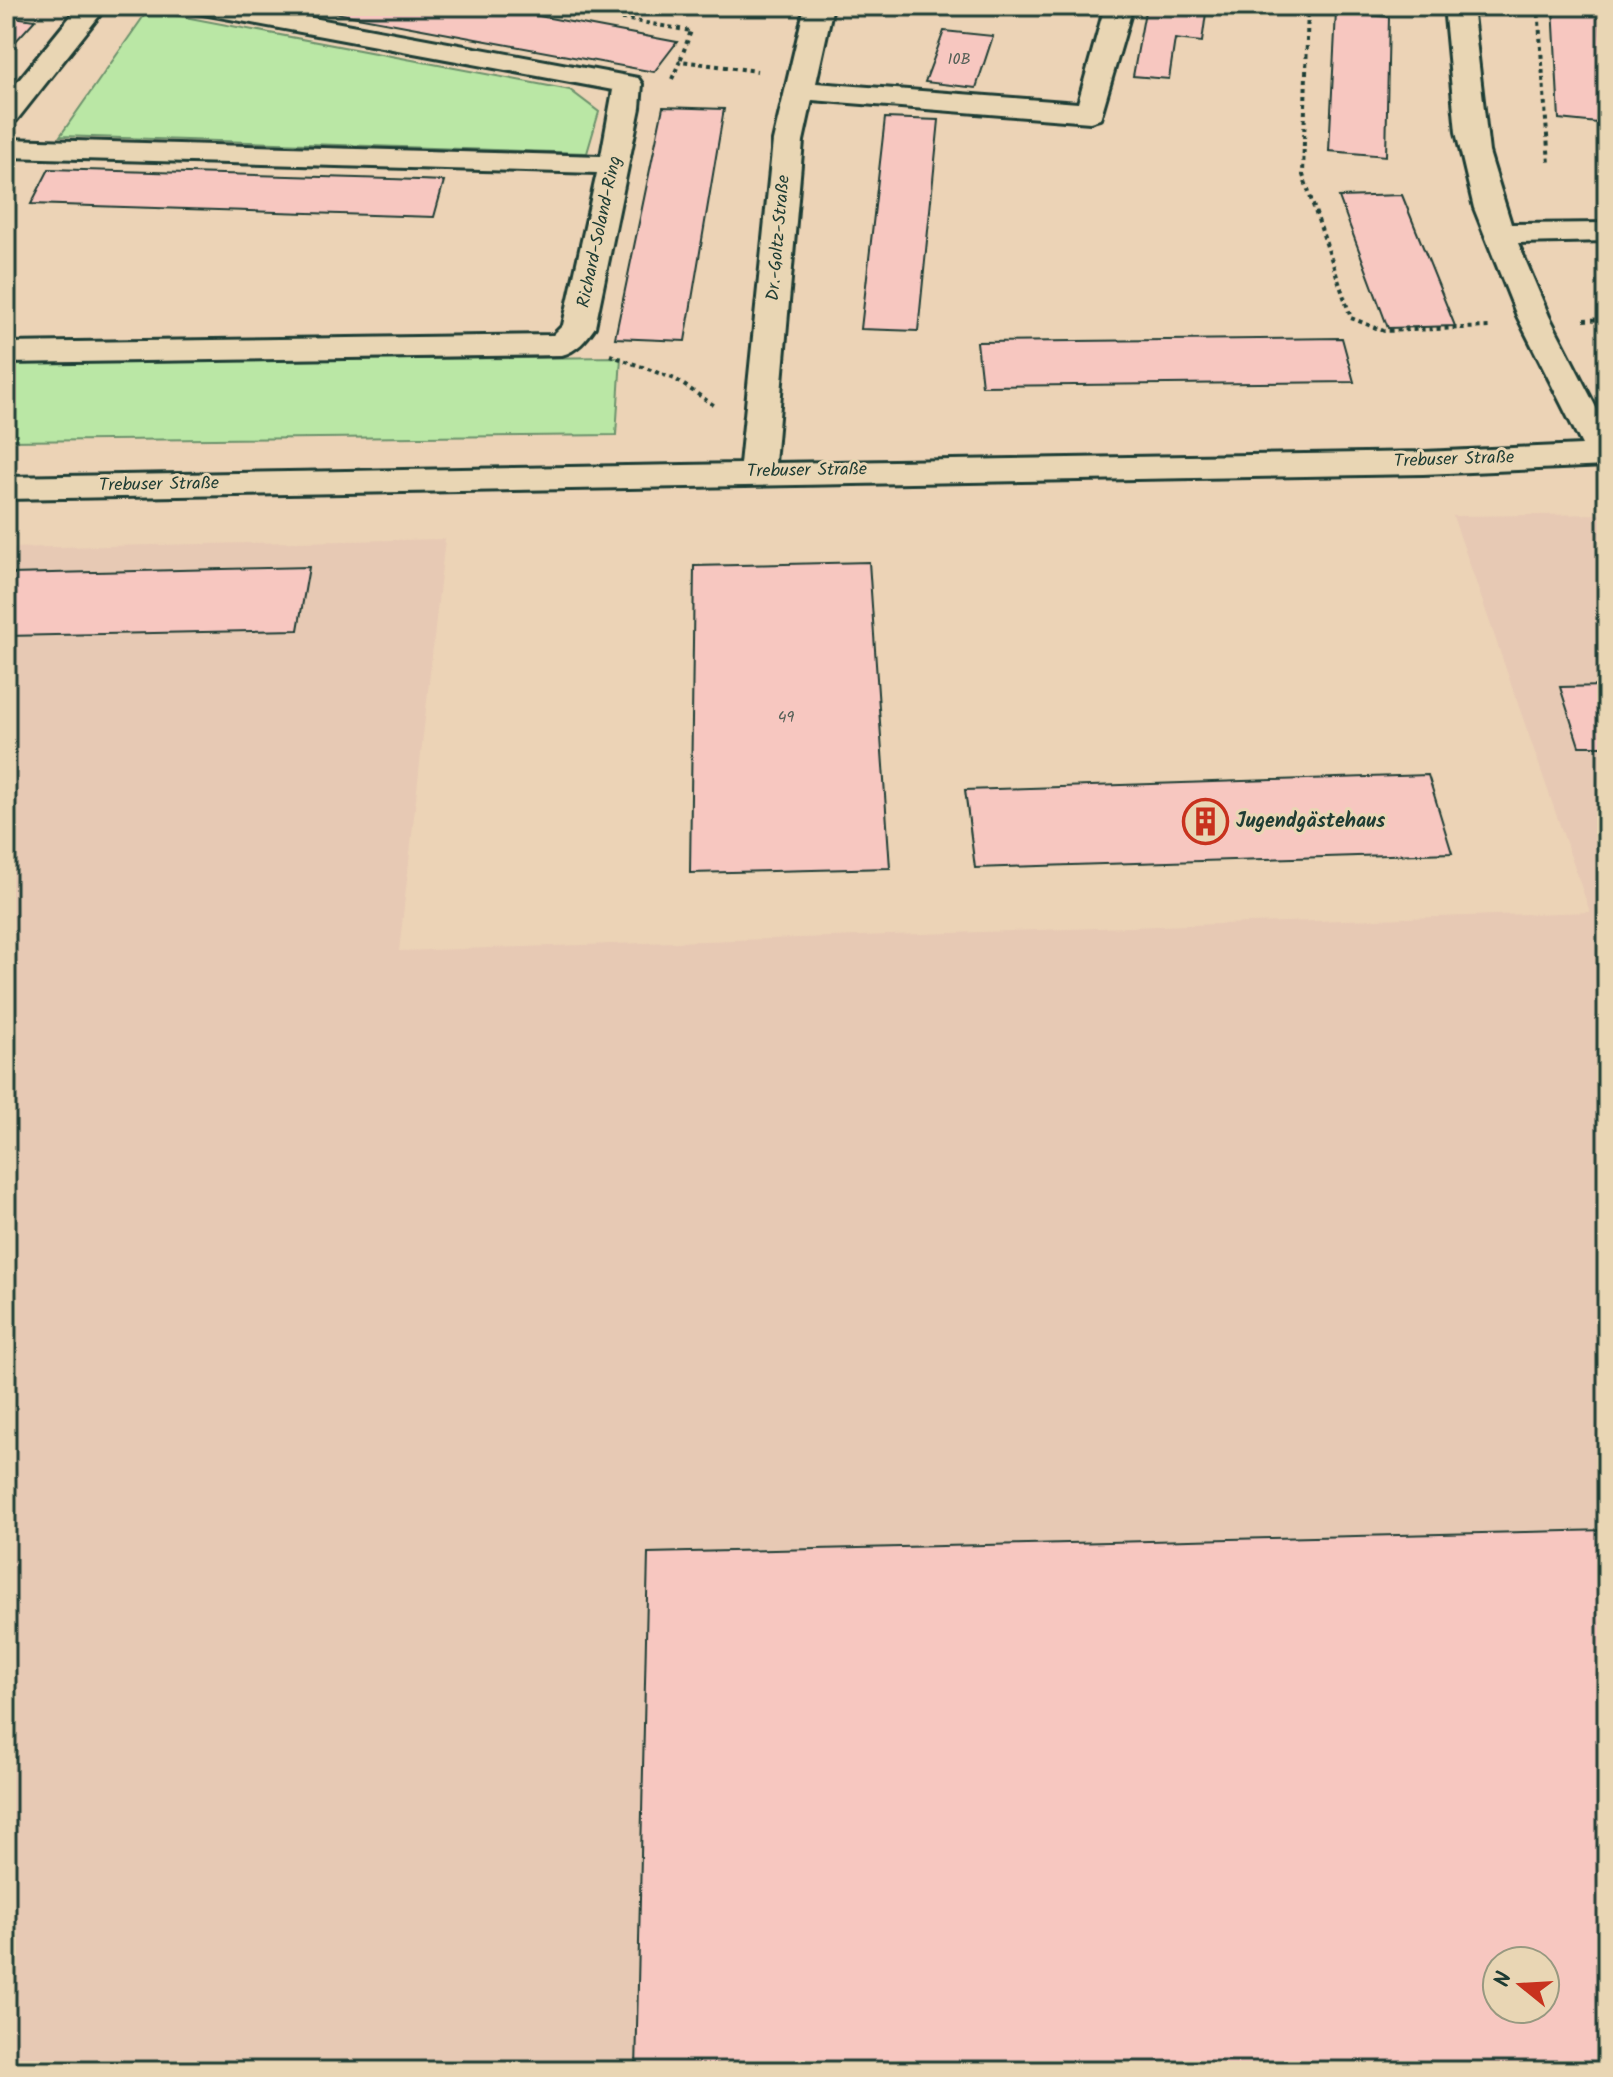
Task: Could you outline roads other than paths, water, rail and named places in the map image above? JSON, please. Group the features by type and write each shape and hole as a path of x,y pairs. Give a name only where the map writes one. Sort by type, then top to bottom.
{"street":[{"path":"6,115 93,6"},
{"name":"Richard-Soland-Ring","path":"6,353 562,345 579,327 628,84 203,6"},
{"name":"Dr.-Goltz-Straße","path":"757,472 788,141 819,6"},
{"path":"802,83 1090,113 1119,6"},
{"path":"1458,6 1477,167 1499,234 1536,324 1606,455"},
{"path":"6,148 614,165"},
{"path":"1499,234 1607,232"},
{"name":"Trebuser Straße","path":"6,488 757,472 1423,463 1606,455"}],"place":[{"name":"Jugendgästehaus","path":"1205,822"}]}
